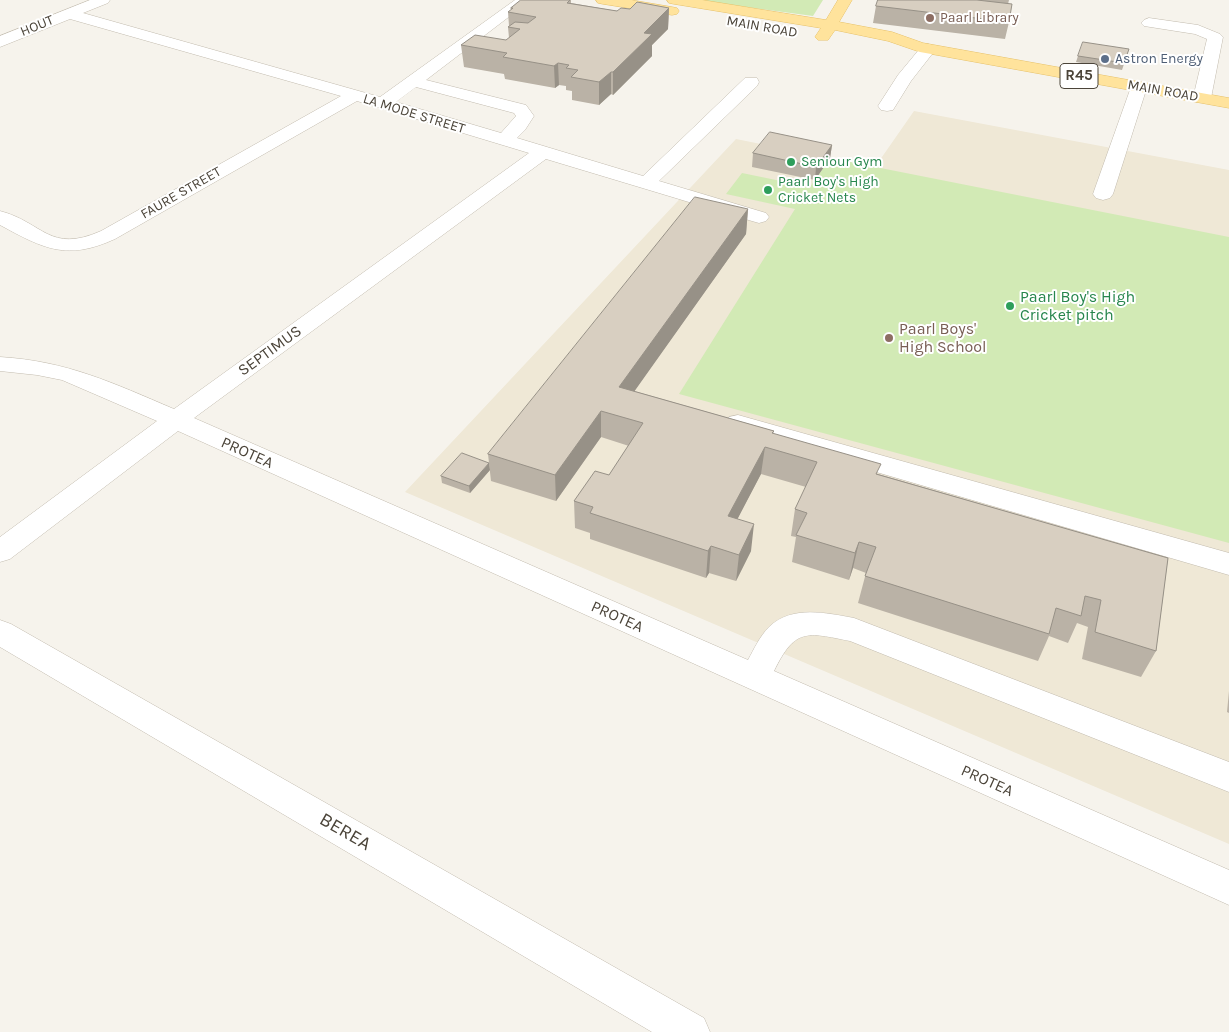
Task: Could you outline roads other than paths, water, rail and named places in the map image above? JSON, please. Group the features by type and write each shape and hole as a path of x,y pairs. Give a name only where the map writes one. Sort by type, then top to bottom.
{"main road":[{"name":"MAIN ROAD","path":"603,0 827,31"},
{"name":"MAIN ROAD","path":"674,0 827,31 888,47 924,48 1229,103"},
{"path":"827,31 846,0"}],"street":[{"name":"HOUT","path":"0,42 102,0"},
{"path":"382,104 524,0"},
{"name":"LA MODE STREET","path":"69,14 355,95 542,153 759,216"},
{"path":"1149,23 1198,30 1215,37 1202,98"},
{"path":"887,106 924,48"},
{"path":"412,81 520,108 525,116 524,120 504,141"},
{"path":"646,183 751,82"},
{"path":"1104,194 1139,87"},
{"name":"FAURE STREET","path":"0,217 46,242 71,246 87,244 108,235 355,95"},
{"name":"SEPTIMUS","path":"0,552 174,421 542,153"},
{"name":"PROTEA","path":"0,364 34,366 66,373 1229,888"},
{"path":"715,417 1229,564"},
{"path":"755,677 779,636 792,626 809,623 854,630 1229,777"},
{"name":"BEREA","path":"0,632 690,1032"}],"place":[{"name":"Paarl Library","path":"930,18"},
{"name":"Astron Energy","path":"1105,59"},
{"name":"Seniour Gym","path":"791,162"},
{"name":"Paarl Boy's High Cricket Nets","path":"768,190"},
{"name":"Paarl Boy's High Cricket pitch","path":"1010,306"},
{"name":"Paarl Boys' High School","path":"889,338"}]}
